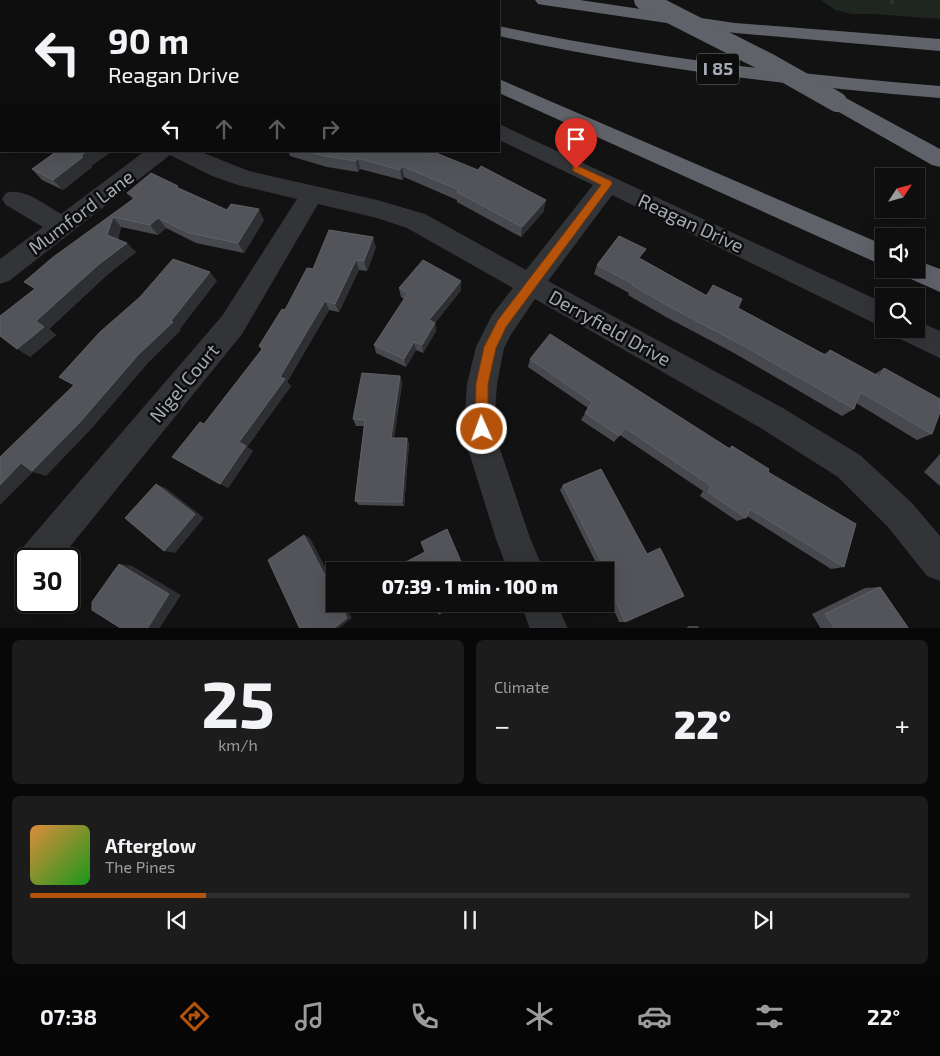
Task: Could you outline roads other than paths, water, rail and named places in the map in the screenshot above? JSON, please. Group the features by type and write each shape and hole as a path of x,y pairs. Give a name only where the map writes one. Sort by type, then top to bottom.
{"highway":[{"name":"I 85","path":"544,0 735,28 940,45"},
{"path":"644,0 770,64 940,159"},
{"name":"I 85","path":"500,31 588,49 712,68 820,81 940,92"},
{"path":"500,85 875,252"},
{"path":"925,275 940,281"}],"street":[{"name":"Reagan Drive","path":"500,131 875,312"},
{"name":"Mumford Lane","path":"0,272 160,152"},
{"name":"Derryfield Drive","path":"181,152 220,170 246,179 377,209 416,221 530,285 550,293 582,313 770,417 849,466 900,515 940,563"},
{"path":"522,562 483,446 480,412 482,384 490,347 502,324 607,184"},
{"name":"Nigel Court","path":"46,548 232,325 312,193"},
{"path":"14,199 62,226"},
{"path":"925,338 940,345"},
{"path":"542,612 549,628"}]}
